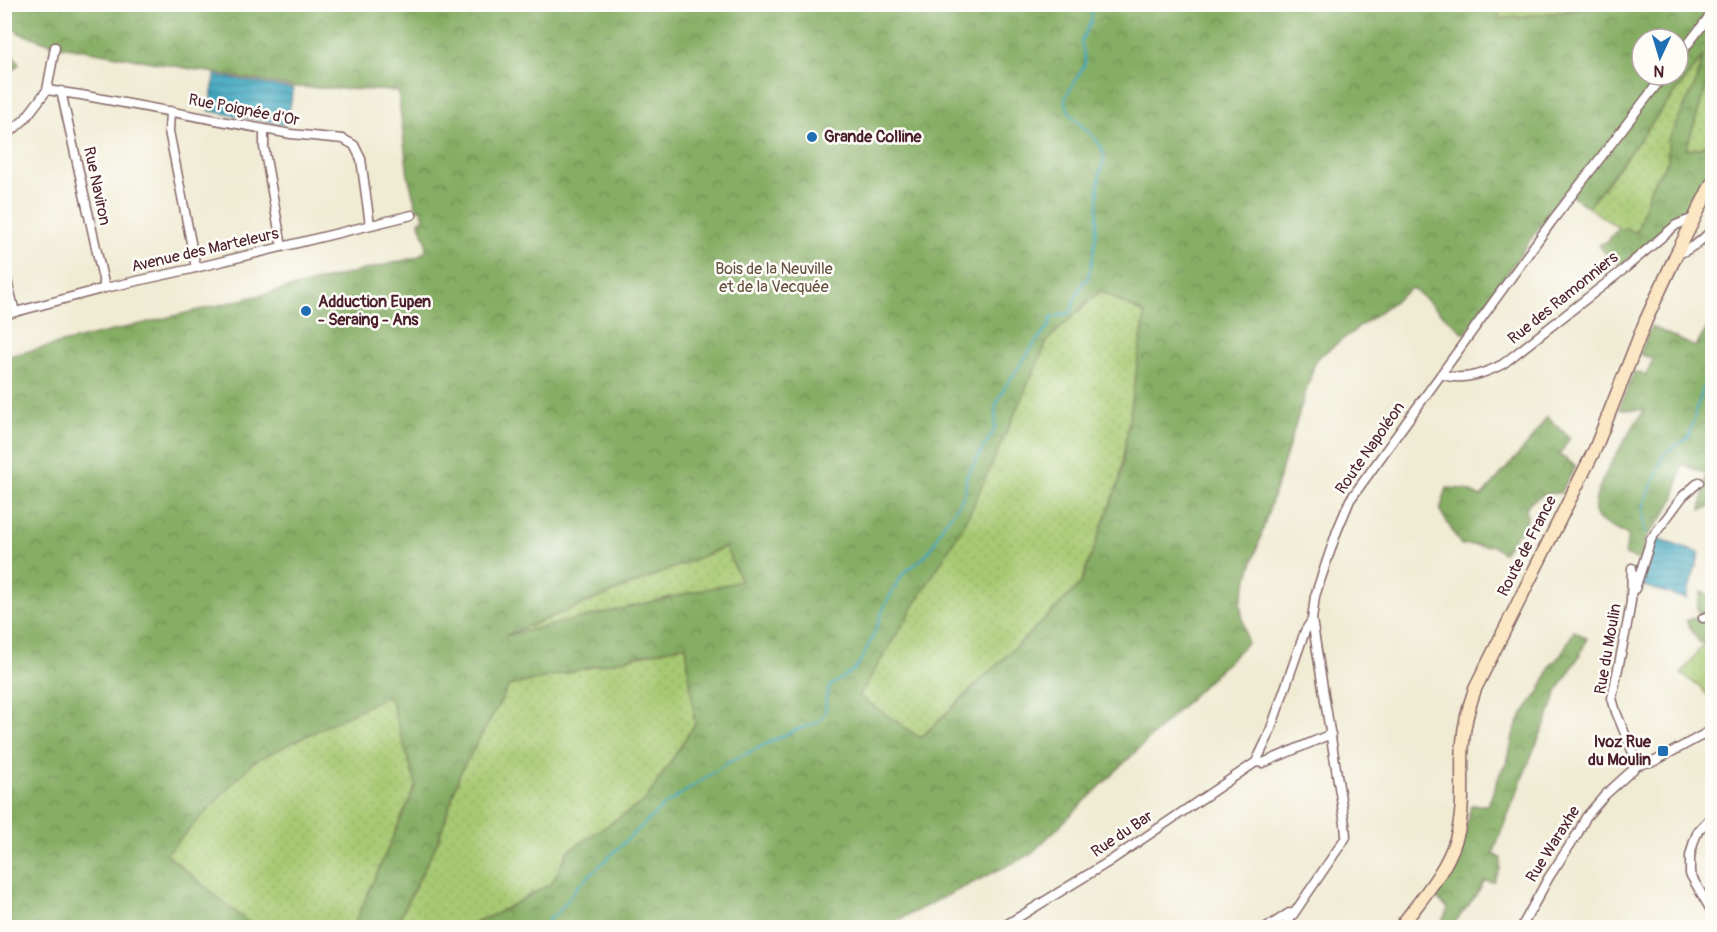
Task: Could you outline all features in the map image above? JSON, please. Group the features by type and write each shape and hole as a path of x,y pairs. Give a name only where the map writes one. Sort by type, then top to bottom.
{"main road":[{"name":"Route de France","path":"1400,927 1440,873 1456,838 1462,807 1464,735 1467,714 1475,689 1595,449 1646,320 1713,183"}],"street":[{"path":"1690,42 1713,13"},
{"path":"4,138 25,119 46,90 55,47"},
{"name":"Route Napoléon","path":"1284,927 1346,837 1346,824 1312,620 1315,596 1346,508 1552,221 1655,87"},
{"name":"Rue Poignée d'Or","path":"46,90 302,136 343,138 354,145 361,159 370,225"},
{"name":"Rue Naviron","path":"61,91 105,288"},
{"path":"170,111 169,131 196,268"},
{"path":"264,129 264,147 282,247"},
{"name":"Avenue des Marteleurs","path":"4,315 105,288 412,215"},
{"name":"Rue des Ramonniers","path":"1441,374 1449,377 1469,376 1486,372 1510,360 1676,225 1694,218"},
{"path":"1676,255 1697,245 1713,230"},
{"path":"4,268 15,312"},
{"path":"1631,601 1651,539 1683,496 1699,482"},
{"name":"Rue du Moulin","path":"1632,568 1631,601 1612,698 1638,765"},
{"path":"1256,762 1268,737 1305,631 1312,620"},
{"name":"Rue Waraxhe","path":"1521,927 1586,817 1605,795 1638,765 1655,761 1713,730"},
{"name":"Rue du Bar","path":"1001,927 1118,856 1256,762 1263,764 1331,734"},
{"path":"1713,816 1698,831 1694,841 1690,874 1713,912"},
{"path":"1266,927 1289,913 1293,914"}],"green space":[{"name":"Bois de la Neuville et de la Vecquée","path":"1497,4 1500,19 1621,5 1712,5 1712,69 1686,149 1697,149 1712,140 1712,175 1696,202 1621,266 1599,245 1608,241 1620,229 1626,228 1637,233 1651,186 1668,161 1668,140 1694,87 1703,56 1690,73 1690,27 1630,27 1630,87 1679,87 1588,207 1564,191 1465,334 1412,288 1316,359 1240,603 1247,643 1031,854 884,927 461,927 496,914 552,883 568,851 645,801 695,724 686,645 509,686 460,773 439,839 395,927 353,927 416,785 389,695 253,762 166,854 253,927 5,927 4,357 418,257 426,250 426,241 419,221 424,219 422,209 417,209 408,176 398,91 294,87 55,45 19,33 5,19 5,5","holes":["1100,291 1145,314 1120,479 1080,585 921,738 859,696 966,521 1048,340","725,547 741,581 504,636"]},
{"path":"1497,5 1621,5 1499,19"},
{"path":"6,43 19,64 5,77 4,44"},
{"path":"1705,54 1694,87 1669,140 1668,161 1651,186 1636,234 1626,228 1620,229 1588,207 1680,87 1690,87 1690,74"},
{"path":"1712,69 1712,140 1700,148 1686,149"},
{"path":"1100,291 1145,314 1120,479 1080,585 920,738 859,696 966,521 1048,340"},
{"path":"1712,321 1710,442 1712,441 1712,506 1701,510 1706,474 1682,464 1675,497 1647,536 1640,560 1625,555 1628,535 1598,519 1595,506 1598,493 1612,462 1644,410 1619,409 1634,372 1646,375 1653,359 1640,354 1651,326 1695,347"},
{"path":"1547,417 1570,438 1559,455 1576,466 1560,493 1544,494 1530,502 1526,508 1527,519 1524,528 1503,553 1491,545 1461,545 1440,511 1447,488 1465,489 1481,497 1526,446"},
{"path":"726,547 741,581 499,638"},
{"path":"1701,592 1712,596 1712,645 1699,642 1686,621 1699,616 1697,607"},
{"path":"1574,631 1587,638 1580,655 1558,690 1496,845 1494,854 1501,858 1500,869 1494,882 1484,881 1478,893 1451,927 1439,927 1448,909 1434,896 1458,853 1466,831 1471,805 1488,805 1501,771 1507,763 1514,732 1522,715 1539,692 1551,665 1560,656"},
{"path":"1704,643 1712,645 1712,672 1707,678 1712,684 1712,700 1701,688 1681,674"},
{"path":"686,645 695,724 645,801 568,851 552,883 496,914 461,927 395,928 439,839 460,773 509,686"},
{"path":"390,694 416,785 353,927 253,927 166,854 253,762"}],"water":[{"path":"215,75 293,89 287,125 209,111"},
{"path":"1654,538 1700,553 1686,599 1641,585"}],"waterway":[{"path":"542,928 552,916 559,912 576,888 662,807 727,763 793,731 819,722 825,713 826,697 830,686 854,670 860,662 884,607 900,578 932,547 943,525 960,503 965,492 966,477 995,429 996,405 1005,387 1050,325 1051,318 1071,312 1073,302 1084,281 1087,280 1091,267 1099,180 1104,155 1100,145 1070,113 1065,98 1085,64 1081,41 1091,22 1090,4"},
{"path":"1645,532 1643,507 1665,453 1688,438 1707,375 1712,371"}],"place":[{"name":"Grande Colline","path":"812,137"},
{"name":"Adduction Eupen - Seraing - Ans","path":"306,311"},
{"name":"Ivoz Rue du Moulin","path":"1663,751"}]}
